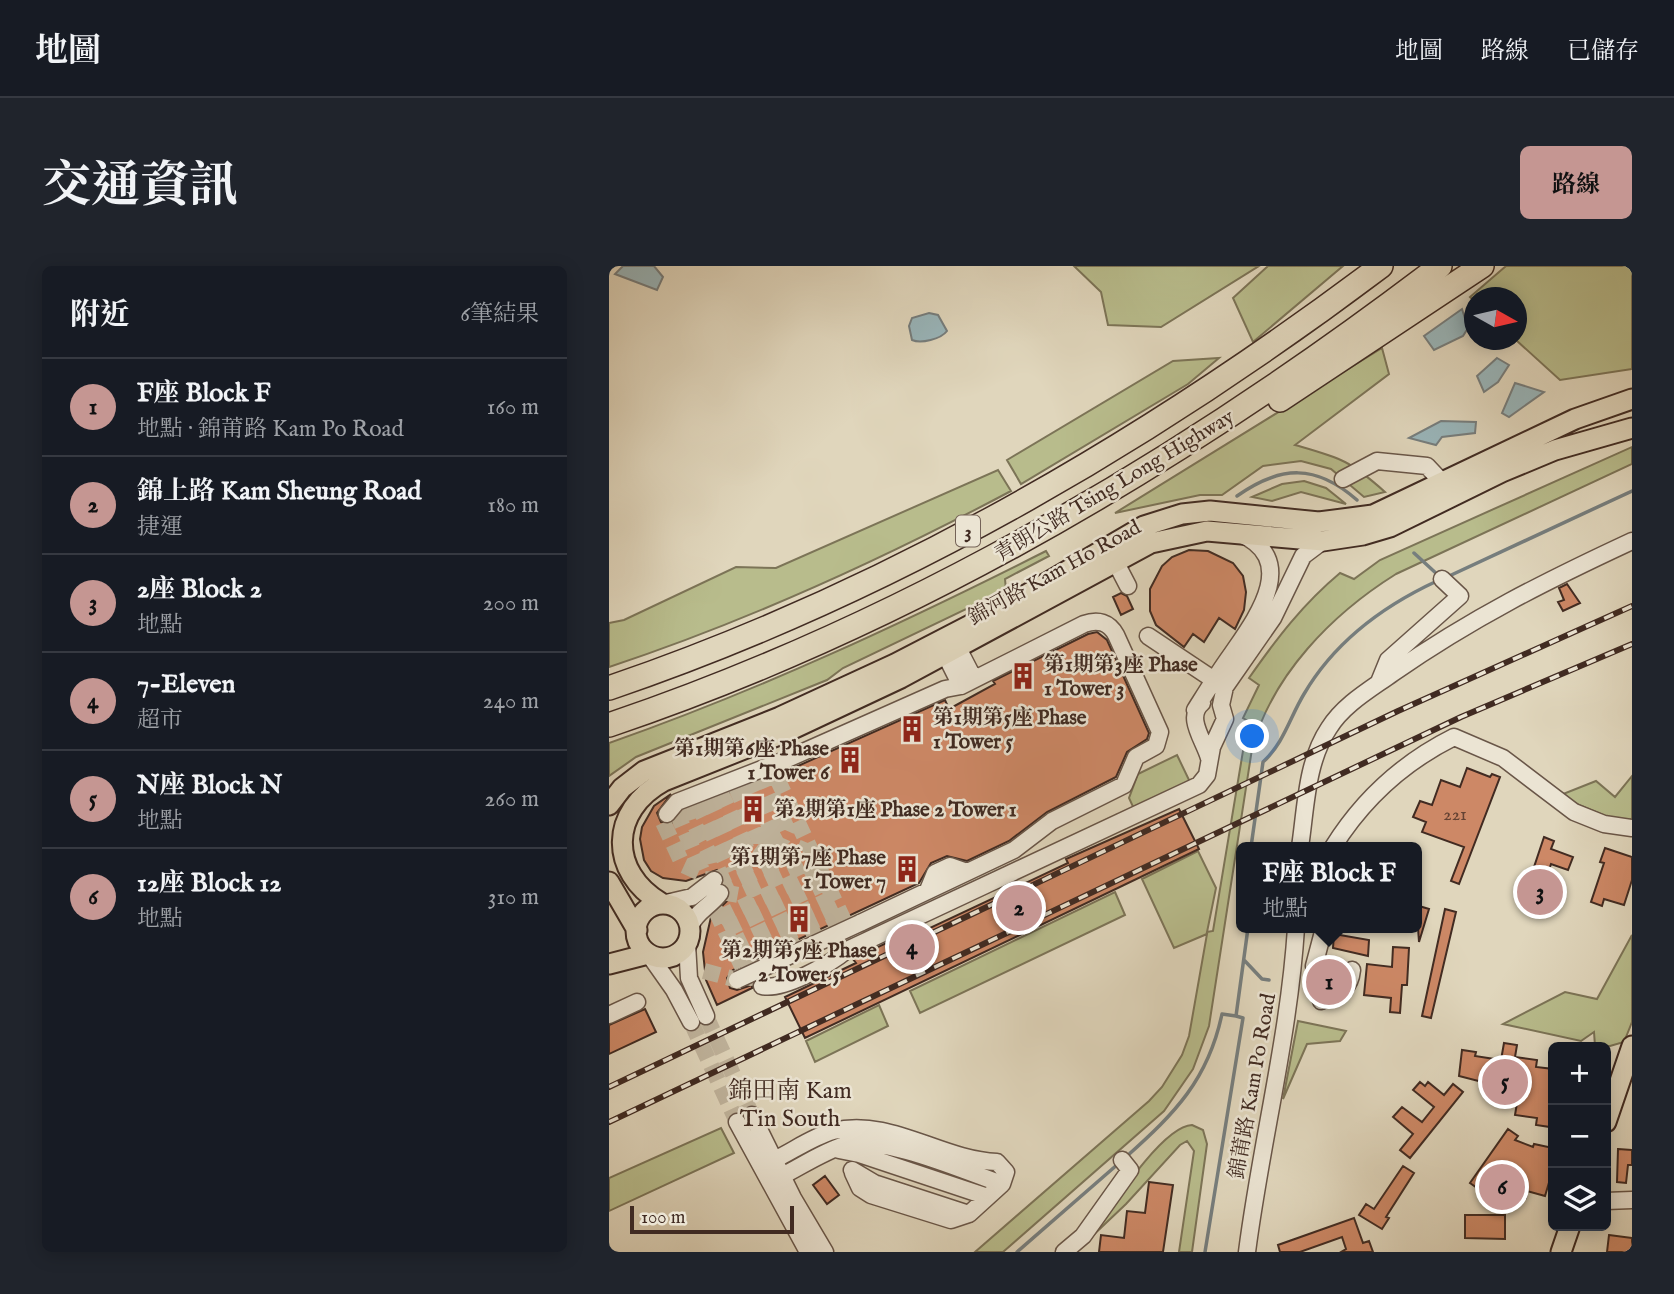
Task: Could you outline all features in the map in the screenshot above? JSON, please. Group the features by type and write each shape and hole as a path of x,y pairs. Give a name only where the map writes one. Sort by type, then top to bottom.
{"highway":[{"name":"青朗公路 Tsing Long Highway","path":"609,688 702,655 801,613 1005,511 1107,452 1234,371 1381,266"},
{"name":"青朗公路 Tsing Long Highway","path":"609,725 721,685 852,629 949,581 1111,490 1259,397 1440,266"},
{"path":"1111,490 1196,454 1482,266"}],"main road":[{"name":"錦河路 Kam Ho Road","path":"609,805 622,788 644,771 780,717 895,664 962,630 1155,522 1210,511 1301,522 1356,519 1389,508 1575,419 1632,399"},
{"name":"錦河路 Kam Ho Road","path":"664,903 630,879 618,849 623,819 643,793 664,781 845,706 952,653 1140,547 1173,536 1207,531 1232,531 1323,541 1363,536 1390,527 1534,458 1632,428"},
{"path":"609,882 649,955"},
{"path":"664,903 680,908 689,935 673,956 649,955 609,964 637,933 642,913 664,903"},
{"path":"1611,1107 1632,1046"},
{"path":"1561,1252 1568,1231"}],"street":[{"path":"1343,479 1377,461 1427,466 1442,482"},
{"path":"1209,760 1194,719 1195,710 1255,620 1270,585 1268,565 1262,551 1251,541 1232,531"},
{"path":"762,986 774,989 837,959 848,950 1194,788 1207,775 1209,760 1226,719 1221,705 1225,687 1273,618 1308,550 1323,541"},
{"path":"1301,842 1310,777 1321,742 1337,718 1378,684 1444,637 1498,605 1632,541"},
{"path":"1115,561 1128,586"},
{"path":"1378,684 1388,660 1460,596 1442,579"},
{"path":"667,814 677,802 785,760 912,704 976,682 1084,624 1104,622 1116,635 1159,727 1160,737 1156,746 1136,757 1120,789 1052,821 1014,850 967,872 950,866 935,873 928,890 737,981"},
{"path":"1148,636 1214,680"},
{"path":"952,653 976,682"},
{"path":"1195,710 1207,701 1221,705"},
{"path":"1198,728 1211,733 1221,728"},
{"path":"1336,842 1376,792 1420,754 1454,737 1503,758 1574,812 1604,824 1632,828"},
{"path":"649,955 698,1019 687,967 689,935 695,916 711,909 711,883 692,897 664,903"},
{"name":"錦莆路 Kam Po Road","path":"1247,1252 1256,1180 1289,1008 1296,933"},
{"path":"1323,933 1314,966 1321,1001 1345,990 1351,982 1352,970"},
{"path":"687,967 704,971"},
{"path":"609,1015 637,1002"},
{"path":"808,1252 797,1244 745,1118 774,1160 825,1252"},
{"path":"774,1160 829,1132 870,1129 976,1160 997,1162 1006,1172 1002,1184 978,1206"},
{"path":"782,1177 839,1153 855,1143 879,1144 1002,1184"},
{"path":"839,1153 852,1170 874,1184 978,1206"},
{"path":"839,1153 868,1172 978,1206"},
{"path":"1064,1252 1083,1236 1130,1170 1122,1160"},
{"path":"1611,1201 1632,1200"}],"green space":[{"path":"1074,266 1259,266 1161,327 1108,325 1101,292"},
{"path":"1268,266 1343,266 1253,342 1233,298"},
{"path":"1506,266 1632,266 1632,369 1560,380 1527,350 1527,287 1482,287"},
{"path":"1382,348 1389,374 1295,445 1343,461 1385,492 1364,497 1331,469 1301,461 1263,466 1222,495 1200,495 1115,513"},
{"path":"1219,358 1188,384 1021,484 1007,460 1173,361"},
{"path":"1632,447 1632,464 1396,574 1349,608 1307,649 1274,696 1252,749 1209,1026 1193,1069 1164,1111 1003,1252 975,1252 1149,1101 1162,1087 1182,1055 1189,1036 1207,934 1174,948 1142,879 1198,851 1216,888 1207,932 1213,931 1248,721 1243,718 1259,685 1249,678 1291,622 1340,573 1354,579 1380,560"},
{"path":"998,470 1011,491 962,516 813,588 712,630 609,667 609,623 624,620 736,567 776,568"},
{"path":"1304,481 1326,488 1346,504 1301,492 1272,501 1252,497 1282,484"},
{"path":"1046,551 1049,556 1005,579 1006,590 843,668 827,680 636,757 609,776 609,743 721,701 831,654"},
{"path":"1177,755 1190,782 1134,809 1129,798 1138,774"},
{"path":"1632,776 1632,819 1622,823 1558,796 1596,781 1615,797"},
{"path":"1115,892 1125,915 920,1013 910,991"},
{"path":"1632,935 1632,1022 1624,1042 1611,1046 1611,1042 1595,1042 1594,1032 1581,1041 1503,1024 1565,992 1597,999"},
{"path":"879,1005 888,1026 815,1062 806,1041"},
{"path":"1298,1021 1346,1031 1340,1041 1307,1044 1283,1099"},
{"path":"1192,1125 1203,1130 1207,1144 1192,1252 1179,1252 1194,1151 1187,1141 1180,1145 1126,1204 1087,1241 1150,1155 1179,1129"},
{"path":"721,1128 734,1153 609,1211 609,1178"}],"water":[{"path":"623,266 654,266 663,277 657,290 615,274"},
{"path":"1462,309 1463,336 1434,350 1424,336"},
{"path":"929,313 938,315 947,331 931,340 912,340 909,326 912,318"},
{"path":"1497,358 1509,365 1498,382 1484,392 1477,376"},
{"path":"1515,383 1544,392 1509,417 1502,413"},
{"path":"1441,421 1476,422 1475,433 1442,437 1436,445 1409,438"}],"building":[{"path":"1189,550 1208,551 1233,563 1243,576 1246,592 1244,610 1235,629 1219,618 1204,642 1193,634 1184,647 1156,625 1150,611 1150,589 1162,566 1172,557"},
{"path":"1567,584 1580,603 1563,611 1558,602 1564,600 1559,588"},
{"path":"1121,593 1127,596 1133,609 1121,615 1113,597"},
{"path":"1097,632 1107,640 1149,733 1147,739 1127,752 1116,777 1047,812 1009,841 967,861 947,856 931,863 919,883 733,970 727,978 730,988 737,990 752,985 752,988 717,1005 706,980 703,952 711,917 728,900 730,890 717,870 686,881 663,878 651,871 644,860 640,839 642,827 654,806 671,794 657,813 661,822 671,824 683,811 789,770 945,700 949,709 995,684 993,681"},
{"path":"1467,768 1490,777 1492,774 1500,777 1459,884 1451,881 1464,847 1422,832 1426,822 1413,817 1420,801 1432,805 1441,780 1460,787"},
{"path":"1179,809 1199,849 805,1038 785,997 856,963 853,959 909,932 911,937 1068,863 1066,859"},
{"path":"1544,837 1554,841 1551,849 1573,857 1568,870 1551,864 1543,888 1560,894 1556,908 1534,901 1531,909 1521,906"},
{"path":"1605,848 1632,857 1632,880 1624,905 1604,899 1602,906 1591,902 1604,863 1600,862"},
{"path":"1422,907 1429,909 1422,932"},
{"path":"1445,909 1456,912 1431,1018 1422,1016"},
{"path":"1334,934 1369,940 1368,956 1333,948"},
{"path":"1393,947 1409,948 1407,985 1402,985 1400,1013 1390,1012 1391,998 1364,995 1367,964 1392,967"},
{"path":"645,1009 656,1032 609,1054 609,1025"},
{"path":"1504,1043 1517,1045 1515,1057 1537,1060 1536,1067 1548,1068 1548,1127 1536,1125 1537,1118 1515,1115 1517,1103 1496,1100 1498,1086 1459,1076 1462,1050 1476,1052 1475,1056 1501,1060"},
{"path":"1420,1082 1425,1086 1428,1082 1444,1095 1453,1084 1463,1092 1410,1158 1400,1150 1413,1134 1393,1117 1402,1107 1422,1122 1434,1107 1413,1090"},
{"path":"1508,1129 1518,1136 1515,1140 1533,1147 1534,1144 1548,1147 1548,1186 1545,1196 1527,1191 1526,1198 1482,1188 1480,1190 1470,1183"},
{"path":"1618,1149 1632,1150 1632,1165 1628,1165 1626,1183 1617,1182"},
{"path":"1403,1166 1414,1173 1386,1217 1389,1218 1382,1229 1359,1215 1366,1204 1374,1209"},
{"path":"825,1176 839,1195 827,1204 813,1185"},
{"path":"1149,1182 1173,1185 1163,1252 1099,1252 1101,1235 1124,1238 1127,1211 1145,1213"},
{"path":"1465,1215 1505,1215 1505,1239 1465,1238"},
{"path":"1354,1218 1363,1243 1369,1241 1373,1252 1341,1252 1346,1249 1342,1237 1300,1252 1280,1252 1278,1245"},
{"path":"1609,1235 1632,1238 1632,1252 1607,1252"}],"waterway":[{"path":"1237,496 1269,478 1298,473 1327,480 1357,500"},
{"path":"1447,577 1632,491"},
{"path":"1414,553 1438,575"},
{"path":"1252,842 1263,762 1282,738 1316,675 1362,627 1398,602 1437,581"},
{"path":"1205,1252 1243,1018 1236,1016 1247,933"},
{"path":"1244,960 1262,979 1269,980"},
{"path":"1127,1156 1160,1125 1187,1094 1208,1058 1222,1014 1236,1016"},
{"path":"1017,1252 1118,1164"}],"tunnel":[{"path":"758,774 768,769 775,774 846,925 844,934 837,938"},
{"path":"762,772 787,829 783,838 768,846"},
{"path":"748,778 772,832 772,840 758,858"},
{"path":"735,785 760,840 761,853"},
{"path":"720,791 752,861"},
{"path":"708,797 740,867"},
{"path":"703,799 666,816 663,822 683,865 705,875"},
{"path":"697,802 730,872"},
{"path":"693,804 693,819 711,857 713,876"},
{"path":"676,811 705,877"},
{"path":"720,893 729,885 806,848 808,843"},
{"path":"714,880 779,851"},
{"path":"722,892 739,895 808,863 813,855"},
{"path":"719,918 813,873 818,865"},
{"path":"725,930 826,882"},
{"path":"732,946 833,898"},
{"path":"715,909 746,975 751,978 757,976"},
{"path":"737,957 839,909"},
{"path":"742,969 844,920"},
{"path":"704,971 749,983"},
{"path":"706,1016 752,1115"},
{"path":"691,1022 737,1122"}],"railway":[{"path":"609,1087 1398,711 1632,606"},
{"path":"609,1122 1461,717 1632,644"}],"place":[{"name":"第1期第3座 Phase 1 Tower 3","path":"1023,676"},
{"name":"第1期第5座 Phase 1 Tower 5","path":"912,729"},
{"name":"第1期第6座 Phase 1 Tower 6","path":"850,760"},
{"name":"第2期第1座 Phase 2 Tower 1","path":"753,809"},
{"name":"第1期第7座 Phase 1 Tower 7","path":"907,869"},
{"name":"2座 Block 2","path":"1540,892"},
{"name":"錦上路 Kam Sheung Road","path":"1019,908"},
{"name":"第2期第5座 Phase 2 Tower 5","path":"799,919"},
{"name":"7-Eleven","path":"912,947"},
{"name":"F座 Block F","path":"1329,982"},
{"name":"N座 Block N","path":"1505,1082"},
{"name":"12座 Block 12","path":"1502,1187"}],"district":[{"name":"錦田南 Kam Tin South","path":"790,1104"}]}
